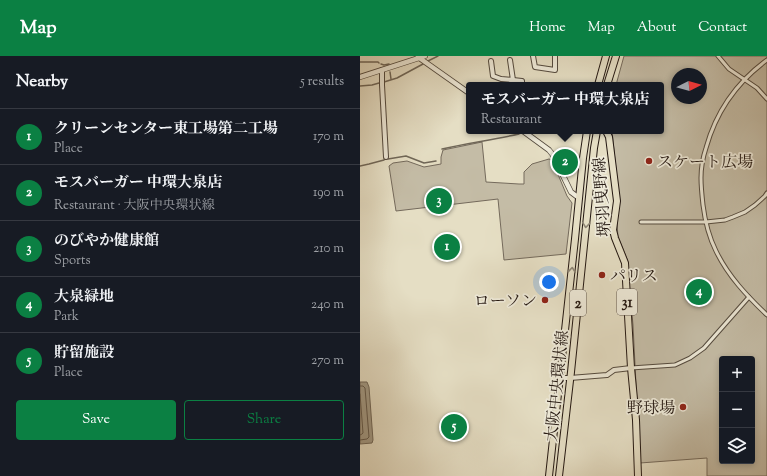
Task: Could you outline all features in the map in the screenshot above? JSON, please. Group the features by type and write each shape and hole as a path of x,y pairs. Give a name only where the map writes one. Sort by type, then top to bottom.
{"main road":[{"path":"599,82 606,56"},
{"path":"608,82 616,56"},
{"name":"大阪中央環状線","path":"549,476 587,134"},
{"name":"大阪中央環状線","path":"559,476 596,134"},
{"name":"堺羽曳野線","path":"608,134 617,201 613,230 625,264 636,420 638,476"}],"street":[{"path":"360,77 418,57 425,56"},
{"path":"533,56 535,67 555,70 556,56"},
{"path":"718,56 729,69 757,88 767,99"},
{"path":"418,57 466,91"},
{"path":"510,60 513,80"},
{"path":"767,60 744,79 729,97 718,115 707,142 701,177 701,193 706,222 722,264 733,279 767,315"},
{"path":"491,61 493,76 501,79 522,82"},
{"path":"382,70 386,157"},
{"path":"527,134 549,150 553,155 571,192 579,198"},
{"path":"641,222 706,222 725,220 745,212 755,205 767,193"},
{"path":"560,378 607,375 614,370 675,365 690,358 704,348 749,297"}],"shaded area":[{"path":"624,56 767,56 767,476 707,476 707,458 640,463 633,325 627,259 618,237 617,223 619,199 612,134 664,134 664,82 617,82"},
{"path":"482,142 486,182 524,184 524,172 532,164 549,159 552,160 567,196 572,203 566,254 504,260 498,199 396,211 389,166 393,163 407,161 424,167 441,164 443,150"}],"water":[{"path":"360,382 367,382 369,387 372,443 360,444"}],"waterway":[{"path":"428,61 438,56"},
{"path":"360,62 379,63"},
{"path":"381,64 389,64"},
{"path":"384,82 397,78 423,64"},
{"path":"390,72 391,79"},
{"path":"360,86 379,83"},
{"path":"442,149 519,134"},
{"path":"388,159 406,156 424,163 436,161"},
{"path":"360,166 384,160"}],"place":[{"name":"スケート広場","path":"649,161"},
{"name":"モスバーガー 中環大泉店","path":"565,162"},
{"name":"のびやか健康館","path":"439,201"},
{"name":"クリーンセンター東工場第二工場","path":"447,247"},
{"name":"パリス","path":"602,275"},
{"name":"大泉緑地","path":"699,292"},
{"name":"ローソン","path":"545,300"},
{"name":"野球場","path":"683,407"},
{"name":"貯留施設","path":"454,427"}]}
